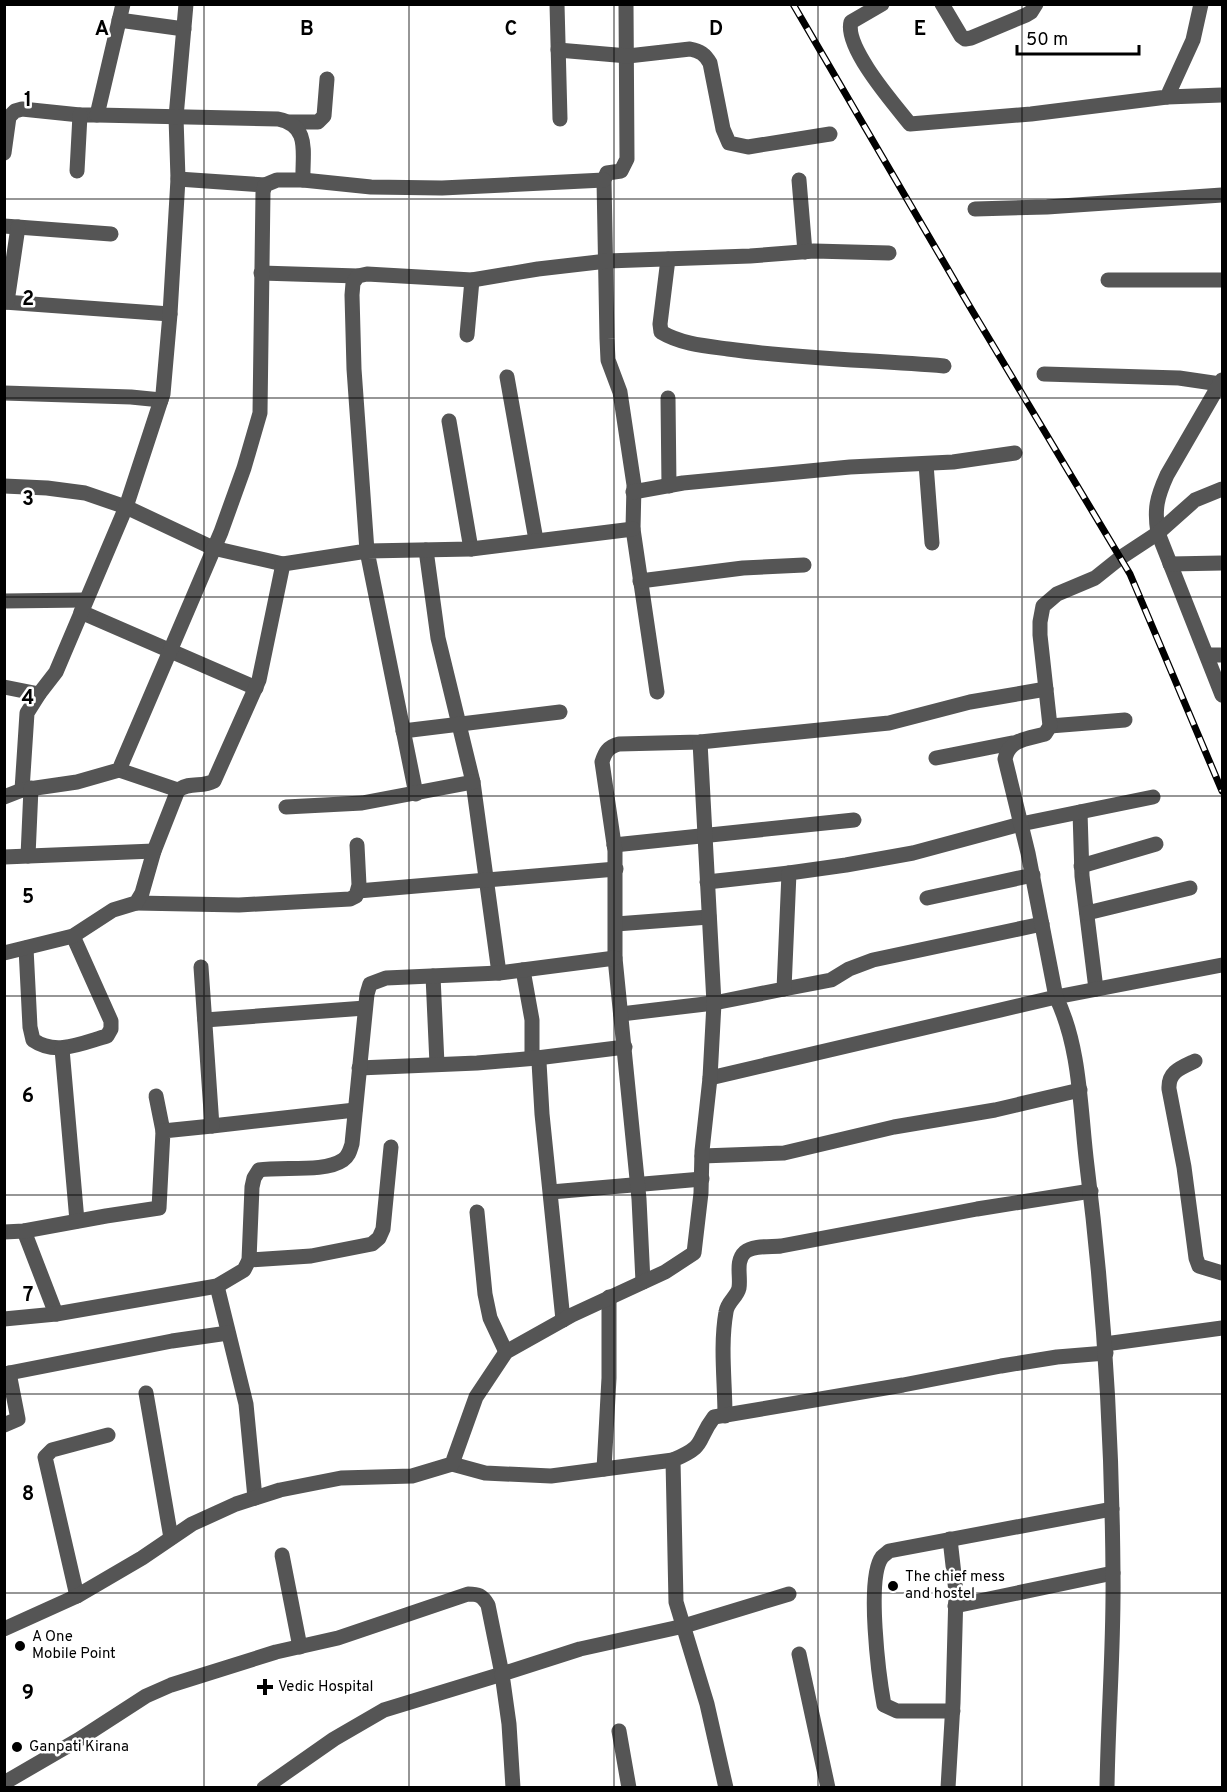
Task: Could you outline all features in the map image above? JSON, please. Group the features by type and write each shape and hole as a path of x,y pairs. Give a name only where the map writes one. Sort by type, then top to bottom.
{"street":[{"path":"28,856 27,714 56,672 126,507 161,400 170,314 178,179 176,117 186,4"},
{"path":"557,4 560,119"},
{"path":"626,4 627,159 621,171 607,173 604,180 609,360 620,392 633,492 633,529 657,692"},
{"path":"882,4 850,22 849,30 863,62 910,124 1031,114 1167,97 1222,95"},
{"path":"942,4 965,39 1026,15 1036,4"},
{"path":"1167,97 1194,40 1201,4"},
{"path":"98,115 121,12 184,29"},
{"path":"558,50 628,56 690,49 705,55 710,63 723,129 729,143 748,147 830,134"},
{"path":"4,153 10,111 22,109 80,115 278,119 290,122 318,122 324,116 327,79"},
{"path":"77,171 80,115"},
{"path":"290,122 302,135 303,180"},
{"path":"178,179 265,185 277,180 303,180 371,187 442,189 604,180"},
{"path":"799,180 805,252"},
{"path":"119,770 213,548 244,468 260,413 261,273 265,185"},
{"path":"975,209 1047,207 1222,195"},
{"path":"111,234 11,226 6,302 170,314"},
{"path":"261,273 358,276 367,274 472,279 607,261 805,252 889,253"},
{"path":"668,259 660,324 661,332 672,339 771,355 944,366"},
{"path":"358,276 353,284 352,295 354,369 367,551 416,794"},
{"path":"467,335 472,279"},
{"path":"1108,280 1222,280"},
{"path":"1044,374 1179,378 1221,382 1167,475 1161,488 1155,514 1158,533 1170,564 1215,655 1222,695"},
{"path":"507,377 536,540"},
{"path":"4,393 161,400"},
{"path":"668,398 669,486"},
{"path":"449,422 471,549"},
{"path":"633,492 669,486 850,467 926,465 1015,453"},
{"path":"926,465 932,543"},
{"path":"4,486 65,489 85,493 126,507 213,548 283,564 367,551 471,549 633,529"},
{"path":"936,758 1045,734 1050,726 1040,635 1043,606 1057,594 1095,578 1158,533 1195,500 1222,489"},
{"path":"426,550 438,638 473,782 499,973"},
{"path":"1170,564 1222,563"},
{"path":"136,903 142,893 154,851 178,790 186,785 214,782 256,688 283,564"},
{"path":"640,581 743,568 804,565"},
{"path":"4,601 84,606 170,651 256,688"},
{"path":"4,687 39,694"},
{"path":"643,1282 638,1185 615,958 616,869 602,762 604,754 611,746 619,744 700,742 889,723 970,702 1046,689"},
{"path":"403,731 560,712"},
{"path":"1050,726 1125,720"},
{"path":"452,1464 476,1397 506,1352 563,1320 664,1272 694,1253 702,1179 714,1003 700,742"},
{"path":"1012,743 1005,759 1032,875 1056,997 1065,1015 1080,1090 1091,1191 1105,1349 1112,1509 1113,1573 1107,1788"},
{"path":"4,797 26,789 77,782 119,770 178,790"},
{"path":"286,807 362,803 473,782"},
{"path":"707,882 846,866 914,853 1021,824 1153,797"},
{"path":"1080,812 1081,866 1096,989"},
{"path":"614,845 854,820"},
{"path":"1081,866 1156,844"},
{"path":"4,953 73,936 113,910 136,903 239,905 350,899 356,896 359,885 357,845"},
{"path":"4,857 154,851"},
{"path":"358,891 616,869"},
{"path":"784,989 789,873"},
{"path":"927,898 1032,875"},
{"path":"1087,913 1190,888"},
{"path":"616,924 709,917"},
{"path":"621,1014 714,1003 831,980 849,969 873,960 1042,924"},
{"path":"26,948 30,1027 33,1040 41,1046 62,1049 107,1036 111,1029 111,1021 73,936"},
{"path":"4,1319 56,1314 217,1286 244,1270 249,1260 252,1187 259,1170 305,1169 335,1164 348,1155 352,1144 365,1008 370,984 377,980 499,973 615,958"},
{"path":"710,1078 1056,997 1222,965"},
{"path":"201,967 212,1126"},
{"path":"523,970 532,1020 532,1052 539,1062 542,1114 563,1320"},
{"path":"433,976 437,1064"},
{"path":"205,1020 365,1008"},
{"path":"359,1068 537,1058 625,1047"},
{"path":"62,1049 77,1221"},
{"path":"1195,1061 1171,1075 1168,1080 1169,1089 1184,1167 1196,1258 1199,1266 1222,1273"},
{"path":"702,1156 784,1153 894,1126 995,1110 1080,1090"},
{"path":"4,1232 24,1231 159,1208 163,1131 156,1096"},
{"path":"163,1131 355,1110"},
{"path":"249,1260 311,1256 372,1244 379,1238 383,1229 391,1147"},
{"path":"551,1192 702,1179"},
{"path":"725,1416 726,1312 727,1306 739,1287 739,1263 742,1254 749,1249 781,1246 976,1209 1091,1191"},
{"path":"477,1212 485,1294 490,1318 506,1352"},
{"path":"24,1231 56,1314"},
{"path":"217,1286 246,1404 255,1498"},
{"path":"604,1469 609,1378 609,1297"},
{"path":"4,1629 77,1596 142,1558 192,1524 236,1504 279,1490 341,1478 412,1476 452,1464 485,1473 551,1476 673,1460 692,1452 699,1446 714,1417 1222,1328"},
{"path":"4,1425 18,1419 7,1374 172,1341 228,1333"},
{"path":"146,1394 171,1538"},
{"path":"77,1596 45,1457 52,1450 108,1435"},
{"path":"673,1460 676,1602 707,1704 726,1788"},
{"path":"953,1711 897,1711 884,1705 880,1685 874,1586 881,1558 889,1551 1112,1509"},
{"path":"948,1788 953,1711 956,1592 950,1539"},
{"path":"282,1555 300,1647"},
{"path":"955,1606 1113,1573"},
{"path":"4,1783 78,1740 146,1696 171,1685 338,1638 468,1594 477,1594 483,1597 488,1605 501,1674 509,1724 513,1788"},
{"path":"264,1788 334,1739 384,1710 580,1649 684,1626 789,1594"},
{"path":"799,1654 828,1788"},
{"path":"619,1731 629,1788"}],"railway":[{"path":"793,4 970,307 1130,574 1222,791"}],"place":[{"name":"The chief mess and hostel","path":"893,1586"},
{"name":"A One Mobile Point","path":"20,1646"},
{"name":"Vedic Hospital","path":"265,1687"},
{"name":"Ganpati Kirana","path":"17,1747"}]}
